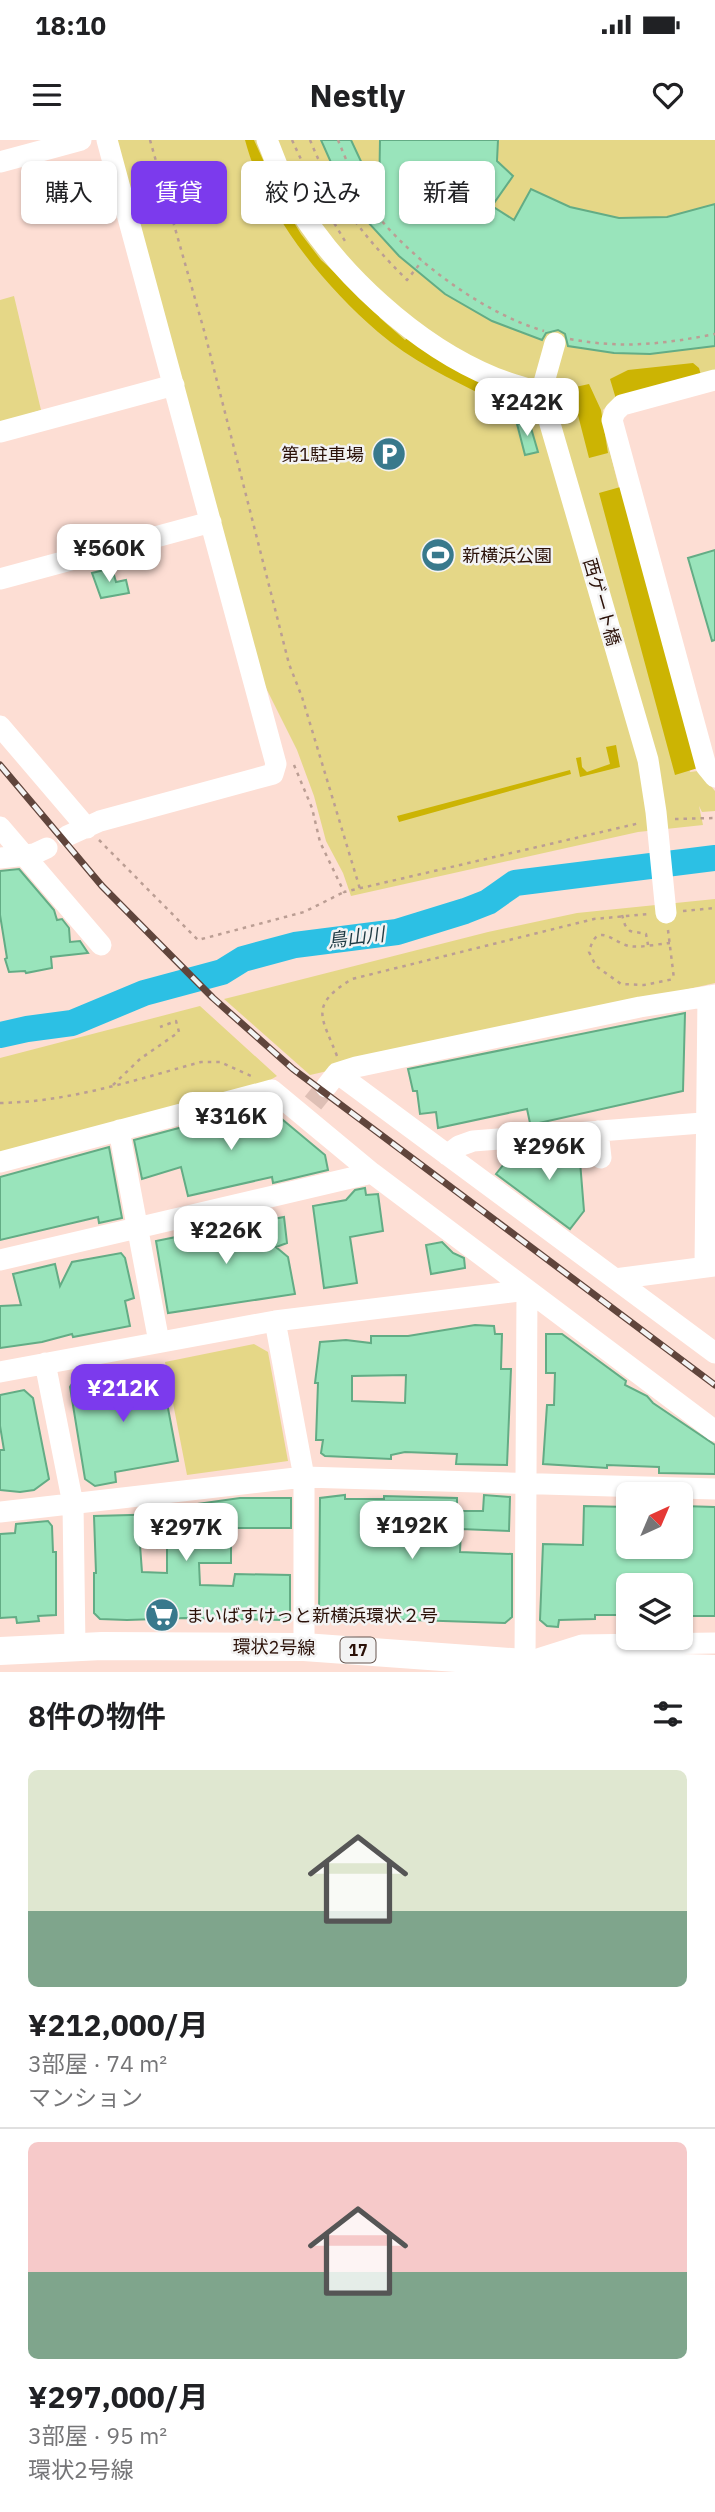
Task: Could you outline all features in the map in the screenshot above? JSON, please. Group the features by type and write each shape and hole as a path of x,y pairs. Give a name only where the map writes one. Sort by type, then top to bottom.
{"main road":[{"name":"環状2号線","path":"0,1651 75,1647 304,1647 525,1663 715,1669"}],"street":[{"path":"0,162 81,140"},
{"path":"67,836 100,821 273,774 276,764 107,140"},
{"path":"267,140 292,198 332,253 378,302 455,358 495,378 541,393 554,337"},
{"path":"715,380 622,405 614,412 612,420 706,766 715,778"},
{"path":"0,432 174,384"},
{"name":"西ゲート橋","path":"541,393 648,760 657,819 665,907"},
{"path":"0,579 211,522"},
{"path":"0,726 87,828"},
{"path":"0,827 101,945"},
{"path":"0,858 23,856 47,848"},
{"path":"320,1095 356,1067 640,1007 712,995 710,1266 615,1279"},
{"path":"0,1162 272,1090 320,1095 447,1155 715,1353"},
{"path":"320,1095 372,1173 715,1431"},
{"path":"447,1155 459,1146 473,1141 711,1122"},
{"path":"119,1130 159,1342"},
{"path":"598,1131 601,1158"},
{"path":"0,1260 372,1173"},
{"path":"0,1372 275,1321 527,1290"},
{"path":"527,1290 525,1663 582,1645 715,1643"},
{"path":"275,1321 304,1477 304,1647"},
{"path":"45,1363 73,1504 75,1647"},
{"path":"0,1513 304,1477 715,1489"}],"path":[{"path":"150,140 205,334 289,664 302,697 360,889"},
{"path":"292,140 318,196 346,240 332,253"},
{"path":"310,140 323,173 363,234 407,280 422,261"},
{"path":"338,140 350,169 380,219 422,261 477,299 524,325 554,337 621,346 668,343 715,334"},
{"path":"293,763 312,808 320,842 344,892"},
{"path":"87,828 198,940 304,912 344,892 657,819 715,818"},
{"path":"320,1095 341,1065 331,1038 324,1029 322,1008 334,990 352,979 544,930 665,907 715,908"},
{"path":"665,907 670,943 674,979 644,985 621,984 596,966 589,952 596,937 603,935 610,935 628,946 670,943"},
{"path":"622,915 630,931 646,934 648,945"},
{"path":"110,1087 140,1059 179,1032 176,1021 160,1027"},
{"path":"0,1103 25,1103 78,1096 201,1062 220,1062 239,1069 272,1090"}],"shaded area":[{"name":"新横浜公園","path":"115,140 715,140 715,372 607,406 603,410 606,436 690,772 698,771 715,791 715,811 702,812 699,806 703,825 638,832 351,896 343,873 326,841 314,796 297,750 260,676 138,224 227,224 227,161 131,161 131,199"},
{"path":"245,140 254,140 264,161 252,161"},
{"path":"284,224 295,224 321,260 405,340 408,337 472,379 483,379 492,386 488,398 431,368 378,332 336,292"},
{"path":"14,296 41,410 0,423 0,300"},
{"path":"693,363 699,368 702,379 616,399 610,379 628,370"},
{"path":"589,384 601,410 608,453 589,458 571,388"},
{"path":"624,486 698,768 675,775 599,493"},
{"path":"616,745 620,767 580,777 576,758 581,757 582,767 587,772 610,764 606,747"},
{"path":"570,770 571,774 399,822 397,816"},
{"path":"715,899 715,983 310,1075 224,999 488,932 577,913"},
{"path":"200,1006 277,1076 260,1086 0,1155 0,1058"},
{"path":"254,1344 268,1352 288,1461 187,1475 165,1362"}],"building":[{"path":"321,140 351,140 361,161 330,161"},
{"path":"380,140 498,140 497,161 513,176 495,202 495,161 399,161 399,224 495,224 495,208 514,220 531,189 570,207 619,218 667,217 715,204 715,346 650,354 614,353 568,346 565,334 558,330 546,333 542,340 492,321 445,294 399,256 370,224 385,224 385,161 380,161"},
{"path":"529,421 538,452 525,455 517,424"},
{"path":"715,550 715,640 712,641 688,558"},
{"path":"112,568 116,582 126,580 129,593 101,598 92,573"},
{"path":"19,869 54,910 57,920 62,919 69,928 70,942 80,941 88,953 51,957 52,968 26,973 9,972 0,915 0,871"},
{"path":"685,1013 683,1091 539,1123 530,1123 527,1109 438,1128 436,1112 420,1114 417,1091 413,1091 408,1069"},
{"path":"265,1105 325,1155 328,1170 273,1183 272,1177 188,1196 181,1167 142,1179 134,1140"},
{"path":"109,1147 122,1218 99,1223 98,1217 0,1240 0,1177"},
{"path":"579,1149 584,1211 570,1229 496,1174 511,1155"},
{"path":"365,1188 366,1195 378,1194 383,1231 350,1237 357,1283 324,1288 313,1206 346,1200 355,1190"},
{"path":"255,1214 257,1222 284,1217 287,1243 276,1247 288,1257 295,1294 168,1313 156,1241 240,1229 239,1218"},
{"path":"442,1242 453,1253 464,1258 465,1268 431,1274 426,1245"},
{"path":"121,1253 125,1258 134,1298 125,1301 130,1326 0,1348 0,1306 21,1305 13,1274 55,1264 60,1286 72,1262"},
{"path":"475,1325 494,1326 495,1334 502,1334 501,1369 511,1369 507,1465 456,1464 457,1454 405,1452 391,1455 391,1459 325,1456 321,1453 323,1440 316,1440 318,1383 315,1383 320,1342 346,1340 371,1343 371,1336 408,1336","holes":["406,1375 405,1403 352,1401 352,1376"]},
{"path":"546,1334 562,1334 626,1381 625,1385 647,1396 653,1403 715,1445 715,1474 659,1473 659,1467 607,1465 607,1468 543,1464 547,1405 554,1405 555,1373 546,1373"},
{"path":"160,1366 178,1461 115,1472 116,1482 95,1486 85,1479 70,1387 73,1382"},
{"path":"24,1390 33,1398 49,1479 34,1490 0,1490 0,1450 4,1450 0,1426 0,1395"},
{"path":"345,1495 345,1499 384,1499 384,1496 457,1498 457,1511 483,1511 484,1495 510,1497 509,1531 461,1529 460,1552 512,1554 512,1617 505,1623 319,1617 320,1498"},
{"path":"240,1498 291,1498 291,1528 231,1528 231,1563 199,1563 200,1585 233,1586 235,1574 290,1575 290,1614 284,1620 100,1619 94,1613 94,1516 168,1514 168,1508","holes":["140,1545 167,1545 167,1573 142,1572"]},
{"path":"584,1506 616,1507 616,1559 693,1559 693,1506 715,1507 715,1616 693,1616 693,1573 616,1573 616,1615 595,1615 595,1619 559,1620 558,1627 547,1626 540,1620 543,1544 583,1545"},
{"path":"48,1521 52,1526 53,1552 56,1552 56,1615 38,1616 39,1621 17,1623 16,1617 0,1618 0,1534 15,1533 16,1524"}],"waterway":[{"name":"鳥山川","path":"0,1035 72,1023 144,993 222,972 243,959 295,945 397,932 488,902 515,883 715,858"}],"tunnel":[{"path":"313,1103 326,1087"}],"railway":[{"path":"0,765 102,886 213,998 293,1069 715,1385"}],"place":[{"name":"第1駐車場","path":"389,454"},
{"name":"新横浜公園","path":"438,555"},
{"name":"まいばすけっと新横浜環状２号","path":"162,1615"}]}
